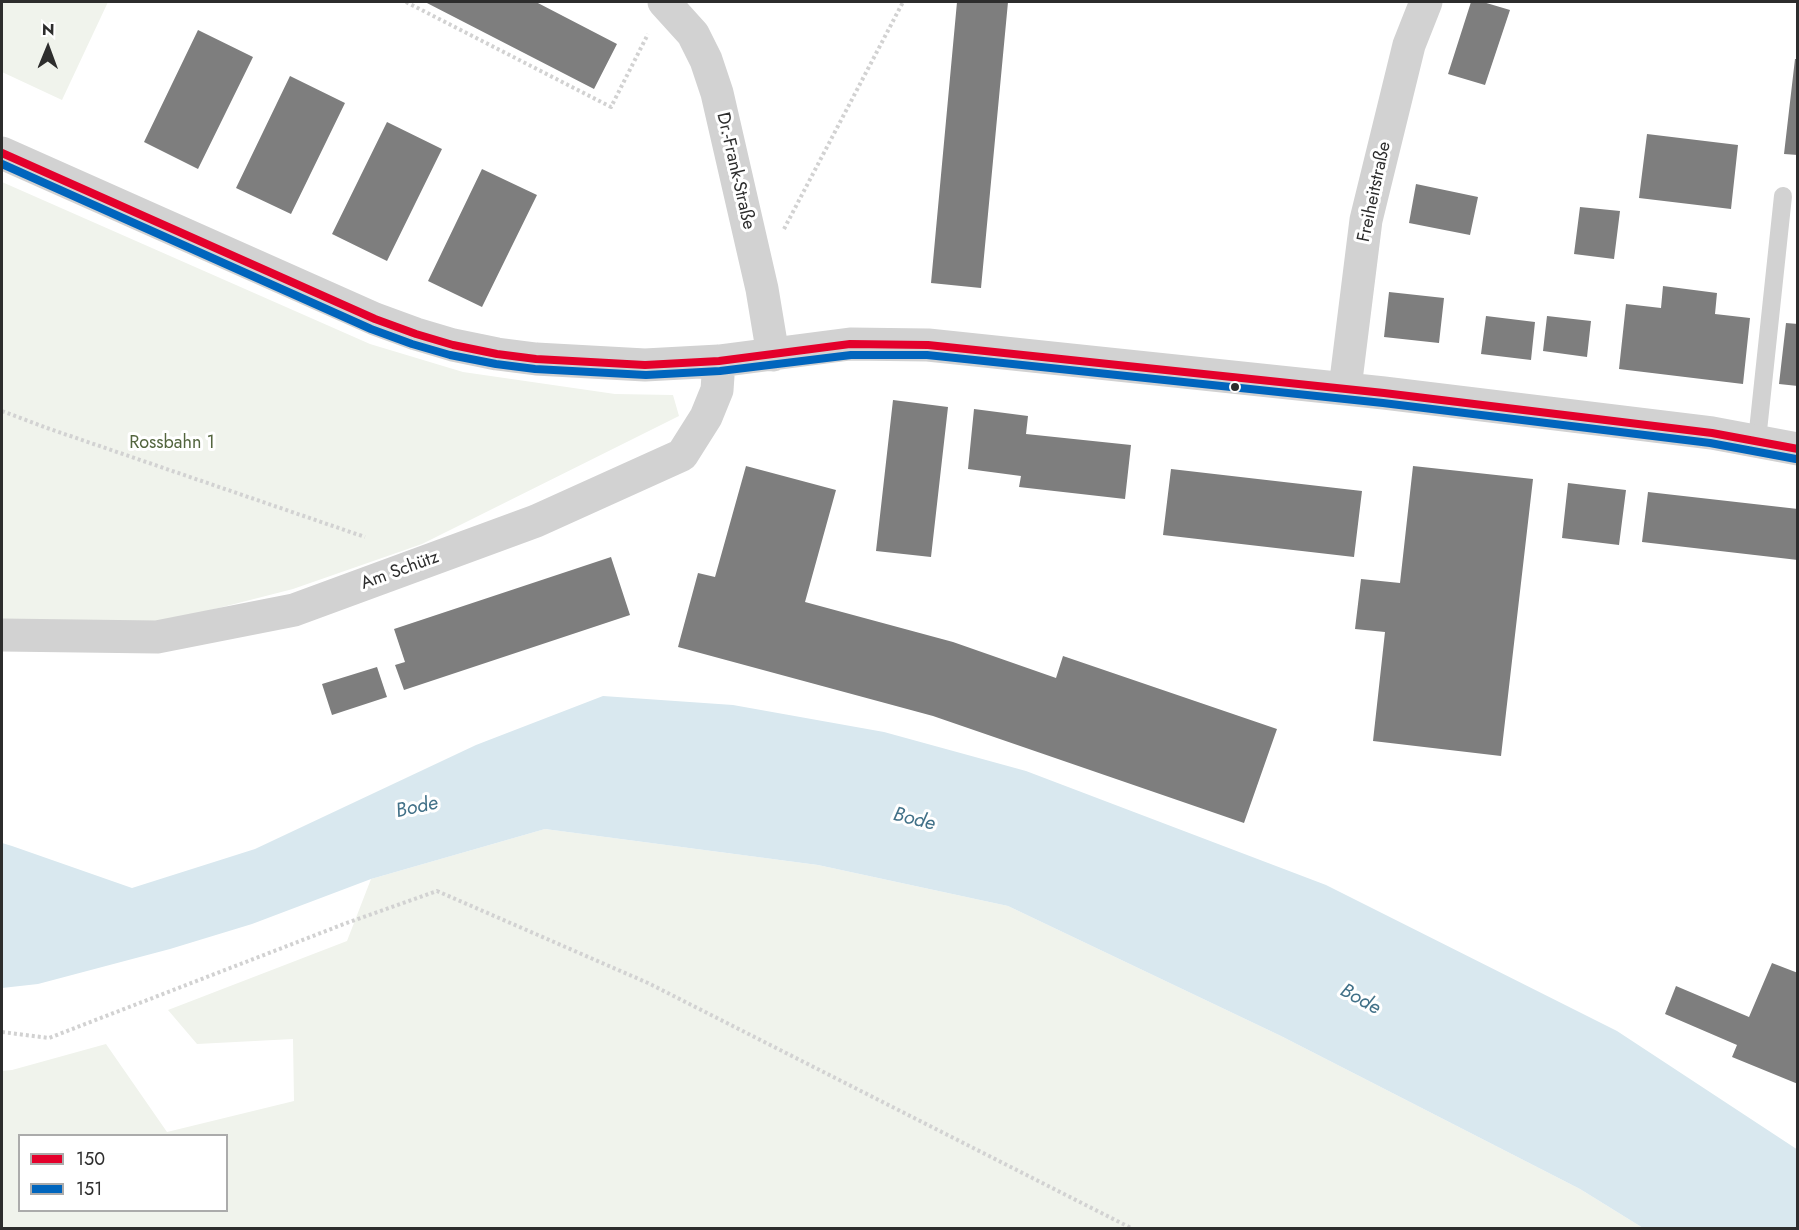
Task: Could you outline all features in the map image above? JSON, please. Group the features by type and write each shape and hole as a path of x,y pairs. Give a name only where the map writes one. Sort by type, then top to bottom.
{"street":[{"name":"Dr.-Frank-Straße","path":"664,2 693,34 706,60 717,93 765,304 773,355"},
{"name":"Freiheitstraße","path":"1345,388 1366,220 1409,45 1426,2"},
{"path":"2,153 375,319 453,345 526,358 645,365 719,362 850,344 928,345 1345,388 1701,432 1757,440 1797,449"},
{"name":"Am Schütz","path":"2,636 157,637 294,610 536,521 682,455 706,417 717,390 719,362"}],"lane":[{"path":"1757,440 1783,196"}],"path":[{"path":"406,2 611,107 664,2"},
{"path":"753,249 780,236 903,2"},
{"path":"2,411 365,537"},
{"path":"2,1032 49,1038 344,924 437,891 648,982 1131,1228"}],"green space":[{"path":"2,2 108,2 62,100 2,72"},
{"name":"Rossbahn 1","path":"2,182 370,344 463,372 615,394 673,395 679,416 422,544 293,589 168,621 2,629"},
{"path":"545,829 818,865 1008,906 1281,1036 1580,1189 1643,1228 2,1228 2,1071 106,1044 167,1132 294,1101 293,1039 197,1044 168,1010 347,941 371,879"}],"water":[{"name":"Bode","path":"603,696 733,705 884,732 1026,771 1326,885 1617,1031 1798,1150 1797,1228 1643,1228 1580,1189 1281,1036 1008,906 818,865 545,829 371,879 252,924 170,949 38,984 2,988 2,843 132,888 255,849 476,745"}],"building":[{"path":"425,2 536,2 617,44 594,89"},
{"path":"957,2 1008,2 981,288 931,283"},
{"path":"1471,2 1483,2 1510,10 1485,85 1448,74"},
{"path":"198,30 253,57 198,169 144,142"},
{"path":"1795,59 1798,59 1798,155 1784,154"},
{"path":"290,76 345,103 291,214 236,188"},
{"path":"387,122 442,149 387,261 332,234"},
{"path":"1647,134 1738,145 1731,209 1639,198"},
{"path":"482,169 537,195 482,307 428,281"},
{"path":"1416,184 1478,197 1470,235 1409,223"},
{"path":"1580,207 1620,211 1614,259 1574,254"},
{"path":"1663,286 1717,293 1715,314 1750,318 1743,384 1619,369 1626,304 1661,308"},
{"path":"1389,292 1444,298 1439,343 1384,337"},
{"path":"1486,316 1535,322 1531,360 1481,354"},
{"path":"1547,316 1591,321 1587,357 1543,351"},
{"path":"1786,323 1798,324 1798,386 1779,384"},
{"path":"893,400 948,407 931,557 876,551"},
{"path":"974,409 1028,416 1026,434 1131,445 1125,499 1019,487 1021,476 968,469"},
{"path":"746,466 836,490 805,602 953,642 1056,678 1063,656 1277,729 1244,823 933,716 678,647 698,573 715,577"},
{"path":"1413,466 1533,479 1501,756 1373,741 1385,632 1355,629 1361,579 1400,583"},
{"path":"1171,469 1362,491 1354,557 1163,535"},
{"path":"1568,483 1626,490 1619,545 1562,538"},
{"path":"1648,492 1798,509 1798,560 1642,542"},
{"path":"611,557 630,615 404,690 395,665 405,662 394,629"},
{"path":"377,667 387,697 332,715 322,684"},
{"path":"1772,963 1798,973 1798,1084 1732,1057 1737,1045 1665,1014 1676,986 1749,1017"}],"transit line":[{"name":"150","path":"2,153 375,319 453,345 497,354 536,359 645,365 719,361 850,344 928,345 1384,393 1712,433 1798,449"},
{"name":"151","path":"2,164 371,329 450,355 496,364 535,369 646,375 720,371 851,355 927,355 1383,403 1710,443 1796,459"}]}
